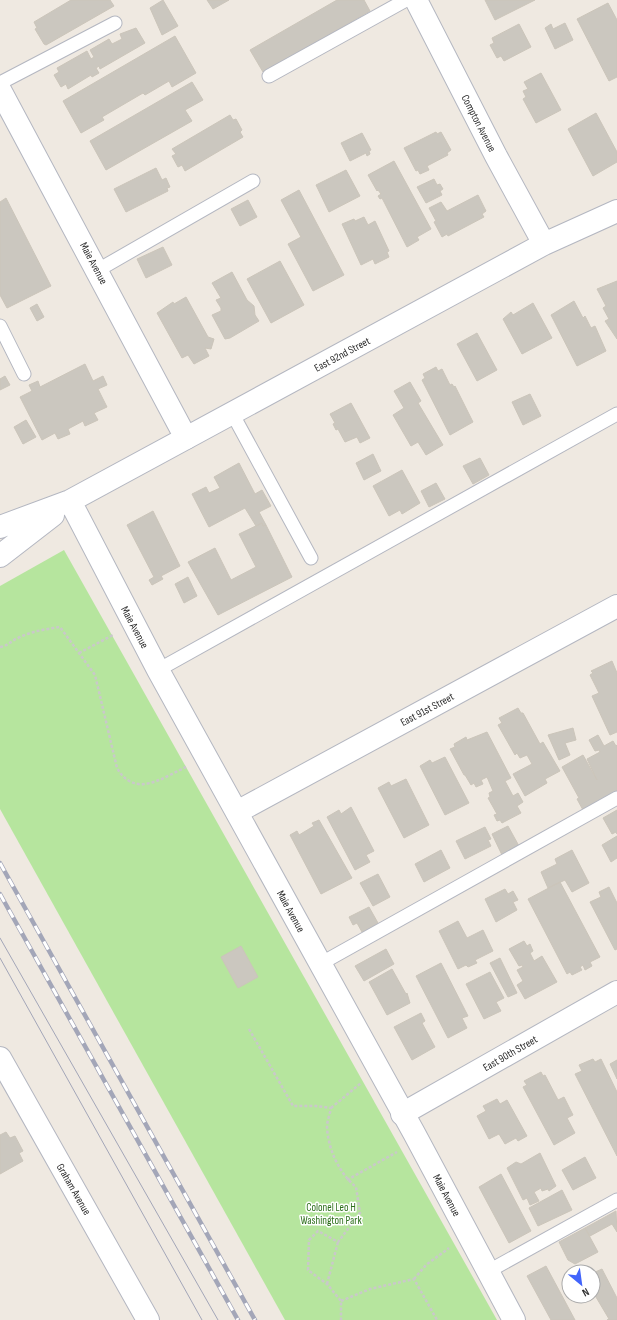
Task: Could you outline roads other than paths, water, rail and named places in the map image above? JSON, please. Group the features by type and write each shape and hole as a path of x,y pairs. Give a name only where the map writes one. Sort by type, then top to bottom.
{"street":[{"name":"Compton Avenue","path":"416,0 496,156 544,244"},
{"name":"Maie Avenue","path":"0,90 98,270 186,438"},
{"name":"East 92nd Street","path":"0,527 70,501 544,244 617,211"},
{"name":"East 92nd Street","path":"0,556 70,501"},
{"name":"Maie Avenue","path":"70,501 158,670 514,1320"},
{"name":"East 91st Street","path":"237,812 617,606"},
{"name":"East 90th Street","path":"402,1114 617,992"},
{"name":"Graham Avenue","path":"0,1058 148,1320"}],"lane":[{"path":"269,76 406,0"},
{"path":"0,83 115,23"},
{"path":"98,270 253,181"},
{"path":"0,326 24,374"},
{"path":"232,413 311,558"},
{"path":"158,670 617,414"},
{"path":"320,964 617,798"},
{"path":"487,1272 617,1200"}],"tram line":[{"path":"0,938 218,1320"},
{"path":"0,958 202,1320"}],"railway":[{"path":"0,863 255,1320"},
{"path":"0,894 238,1320"}],"park label":[{"name":"Colonel Leo H Washington Park","path":"331,1213"}]}
